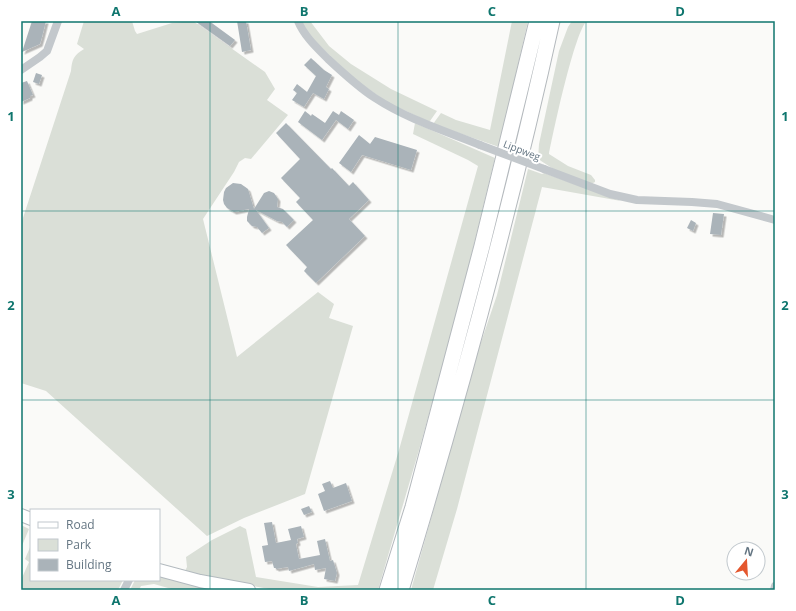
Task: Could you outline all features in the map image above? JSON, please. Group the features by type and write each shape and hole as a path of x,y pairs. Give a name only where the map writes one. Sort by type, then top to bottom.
{"highway":[{"path":"387,590 413,507 482,246 537,21"},
{"path":"401,590 425,512 498,246 552,21"},
{"path":"544,56 551,46 562,21"}],"street":[{"path":"21,70 47,51 58,21"},
{"name":"Lippweg","path":"298,21 305,34 316,47 346,76 375,99 425,124 610,194 637,200 717,204 775,220"},
{"path":"160,570 200,581 249,590"},
{"path":"124,590 128,581"},
{"path":"774,590 775,586"}],"green space":[{"path":"84,21 132,21 137,34 172,23 193,21 265,72 275,89 267,100 288,115 251,159 245,158 239,162 203,219 237,357 318,292 334,304 329,318 353,326 305,494 244,518 207,536 46,391 21,383 21,224 71,71 73,60 78,53 84,49 77,44"},
{"path":"301,21 310,21 329,46 351,64 391,89 437,111 430,121 427,121 387,102 353,78 311,37"},
{"path":"512,21 528,21 499,147 433,124 441,113 456,120 490,130"},
{"path":"572,21 587,21 582,28 571,62 549,154 568,166 591,175 595,182 591,184 555,170 538,159 539,144 559,51 568,27"},
{"path":"415,123 495,158 458,310 378,590 275,590 214,579 185,571 187,567 186,557 212,540 240,526 246,529 256,577 318,587 358,585 399,450 478,166 413,134"},
{"path":"528,169 542,174 544,173 621,201 542,187 457,509 433,590 411,590 477,354 497,295"},
{"path":"21,525 29,529 21,548"},
{"path":"30,547 30,581 122,581 118,590 21,590 21,580 29,562 25,559"},
{"path":"160,575 218,590 175,590 154,584 141,586 139,590 130,590 134,581 160,581"}],"building":[{"path":"32,21 46,21 40,44 22,52"},
{"path":"195,21 209,21 235,40 230,46"},
{"path":"237,21 246,21 251,50 242,52"},
{"path":"311,58 332,75 326,87 329,89 324,99 313,93 304,107 292,100 297,93 293,90 297,84 307,92 316,76 304,65"},
{"path":"36,73 42,75 39,84 33,82"},
{"path":"27,81 33,95 21,102 21,83"},
{"path":"305,111 311,116 312,114 325,123 333,111 339,115 341,111 354,120 348,129 336,120 322,140 298,122"},
{"path":"286,123 349,186 353,182 369,200 349,219 365,236 316,283 304,271 307,267 286,245 313,220 296,202 300,198 281,178 300,159 276,133"},
{"path":"359,135 370,144 375,137 417,150 411,170 362,155 351,172 339,163"},
{"path":"233,183 241,184 248,189 254,209 264,193 269,191 274,193 278,199 277,207 283,209 294,220 287,227 282,222 256,210 269,228 262,233 257,227 252,226 247,221 249,209 234,212 227,208 224,204 224,192 226,188"},
{"path":"713,213 724,214 721,235 710,234"},
{"path":"691,220 696,223 693,231 687,228"},
{"path":"330,481 333,488 346,483 352,501 324,511 318,494 325,491 322,484"},
{"path":"309,506 312,512 304,515 301,509"},
{"path":"272,522 276,543 291,540 288,529 301,526 304,537 297,539 298,543 296,544 299,559 320,555 317,541 325,539 330,561 333,560 337,573 335,581 324,579 326,568 315,570 314,564 289,571 288,567 274,568 272,561 265,562 262,546 268,545 264,523"}]}
